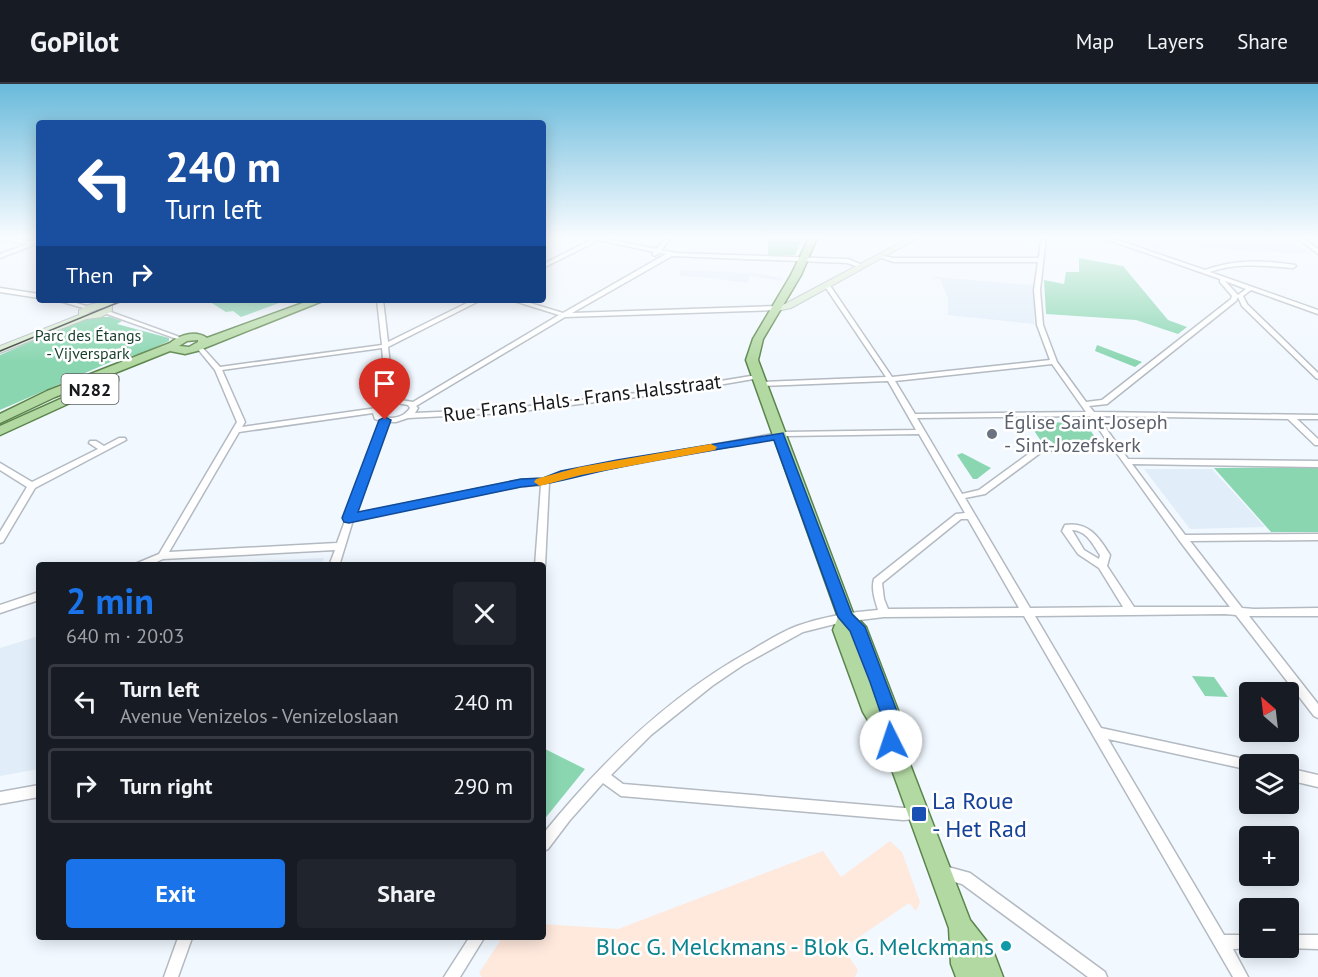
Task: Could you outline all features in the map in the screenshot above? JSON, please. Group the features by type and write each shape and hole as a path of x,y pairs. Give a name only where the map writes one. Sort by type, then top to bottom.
{"main road":[{"path":"793,280 753,352 752,360 846,617 842,630 872,712 891,741 961,928 983,957 991,977"},
{"name":"N282","path":"200,342 291,303"},
{"name":"N282","path":"0,419 51,394 179,345 200,342 311,303"},
{"name":"N282","path":"0,431 179,345"},
{"path":"961,928 963,964 968,977"}],"street":[{"path":"413,405 625,280"},
{"path":"524,303 564,315 777,308 788,306 837,280"},
{"path":"1037,280 1036,290 1040,325 1054,362 1182,538 1318,713"},
{"path":"1223,280 1222,281 1235,298 1318,377"},
{"path":"1226,280 1318,312"},
{"path":"827,285 890,379 922,432 1241,977"},
{"path":"1084,404 1104,402 1235,298 1251,288"},
{"path":"0,290 36,296"},
{"path":"81,303 93,316 117,303"},
{"path":"380,303 392,402"},
{"path":"218,369 385,346 472,303"},
{"path":"107,309 179,345"},
{"path":"0,350 87,312"},
{"path":"162,556 241,422 218,369 200,342"},
{"name":"Rue Frans Hals - Frans Halsstraat","path":"385,420 397,420 408,416 505,411 758,380 890,379 1054,362"},
{"path":"238,430 378,410 392,402 402,400 413,405"},
{"path":"408,416 414,408 413,405"},
{"path":"335,562 385,420 378,417 378,410"},
{"path":"912,416 1090,414 1318,417"},
{"path":"1288,416 1318,443"},
{"path":"349,518 521,483 545,482 561,475 617,464 779,436 922,432"},
{"path":"0,540 32,486 122,440"},
{"path":"93,443 104,449"},
{"path":"959,497 982,492 1041,448 1114,446"},
{"path":"1125,461 1318,464"},
{"path":"0,466 32,486"},
{"path":"540,562 545,482"},
{"path":"884,613 877,582 959,516 970,516"},
{"path":"1182,538 1318,537"},
{"path":"148,562 162,556 341,546"},
{"path":"1102,567 1131,611"},
{"path":"0,609 36,597"},
{"path":"546,841 603,776 659,722 721,673 753,653 802,629 846,617 884,613 1318,612"},
{"path":"1098,732 1239,763"},
{"path":"603,776 621,790 903,814 918,813"},
{"path":"1299,777 1318,781"},
{"path":"0,798 36,792"},
{"path":"940,872 965,878 1100,977"},
{"path":"171,977 184,940"},
{"path":"451,977 476,940"},
{"path":"1220,942 1239,942"},
{"path":"1299,942 1318,942"}],"shaded area":[{"path":"723,280 748,280 746,283"},
{"path":"940,280 1034,285 1034,324 948,315 948,298"},
{"path":"1144,469 1212,469 1265,527 1190,529"},
{"path":"324,558 322,562 245,562"},
{"path":"36,637 36,770 0,776 0,648"},
{"path":"890,841 902,852 920,902 916,911 909,903 843,948 858,970 855,977 482,977 479,973 501,940 546,940 546,924 618,929 823,851 841,877"}],"green space":[{"path":"1044,280 1064,284 1065,280 1134,280 1168,320 1187,327 1178,334 1136,320 1046,314"},
{"path":"212,303 279,303 241,317 233,311 226,312"},
{"name":"Parc des Étangs - Vijverspark","path":"110,317 122,321 117,324 169,338 169,341 143,353 115,360 0,410 0,355 81,320"},
{"path":"1097,345 1142,362 1135,367 1095,351"},
{"path":"1073,422 1077,426 1087,426 1098,441 1087,441 1089,444 1055,445 1051,441 1041,441 1031,426 1041,426 1040,423"},
{"path":"962,453 991,468 977,479 973,479 957,455"},
{"path":"1318,467 1318,532 1271,532 1214,468"},
{"path":"1192,676 1214,677 1228,697 1205,696"},
{"path":"546,750 585,769 546,817"}],"tram line":[{"path":"0,351 117,303"}],"slow traffic":[{"path":"540,482 580,471 711,447"}],"place":[{"name":"Église Saint-Joseph - Sint-Jozefskerk","path":"992,434"},
{"name":"La Roue - Het Rad","path":"919,814"},
{"name":"Bloc G. Melckmans - Blok G. Melckmans","path":"1006,946"}],"route":[{"path":"385,420 349,518 521,483 545,482 561,475 617,464 779,436 846,617 857,627 890,714 891,741"}]}
